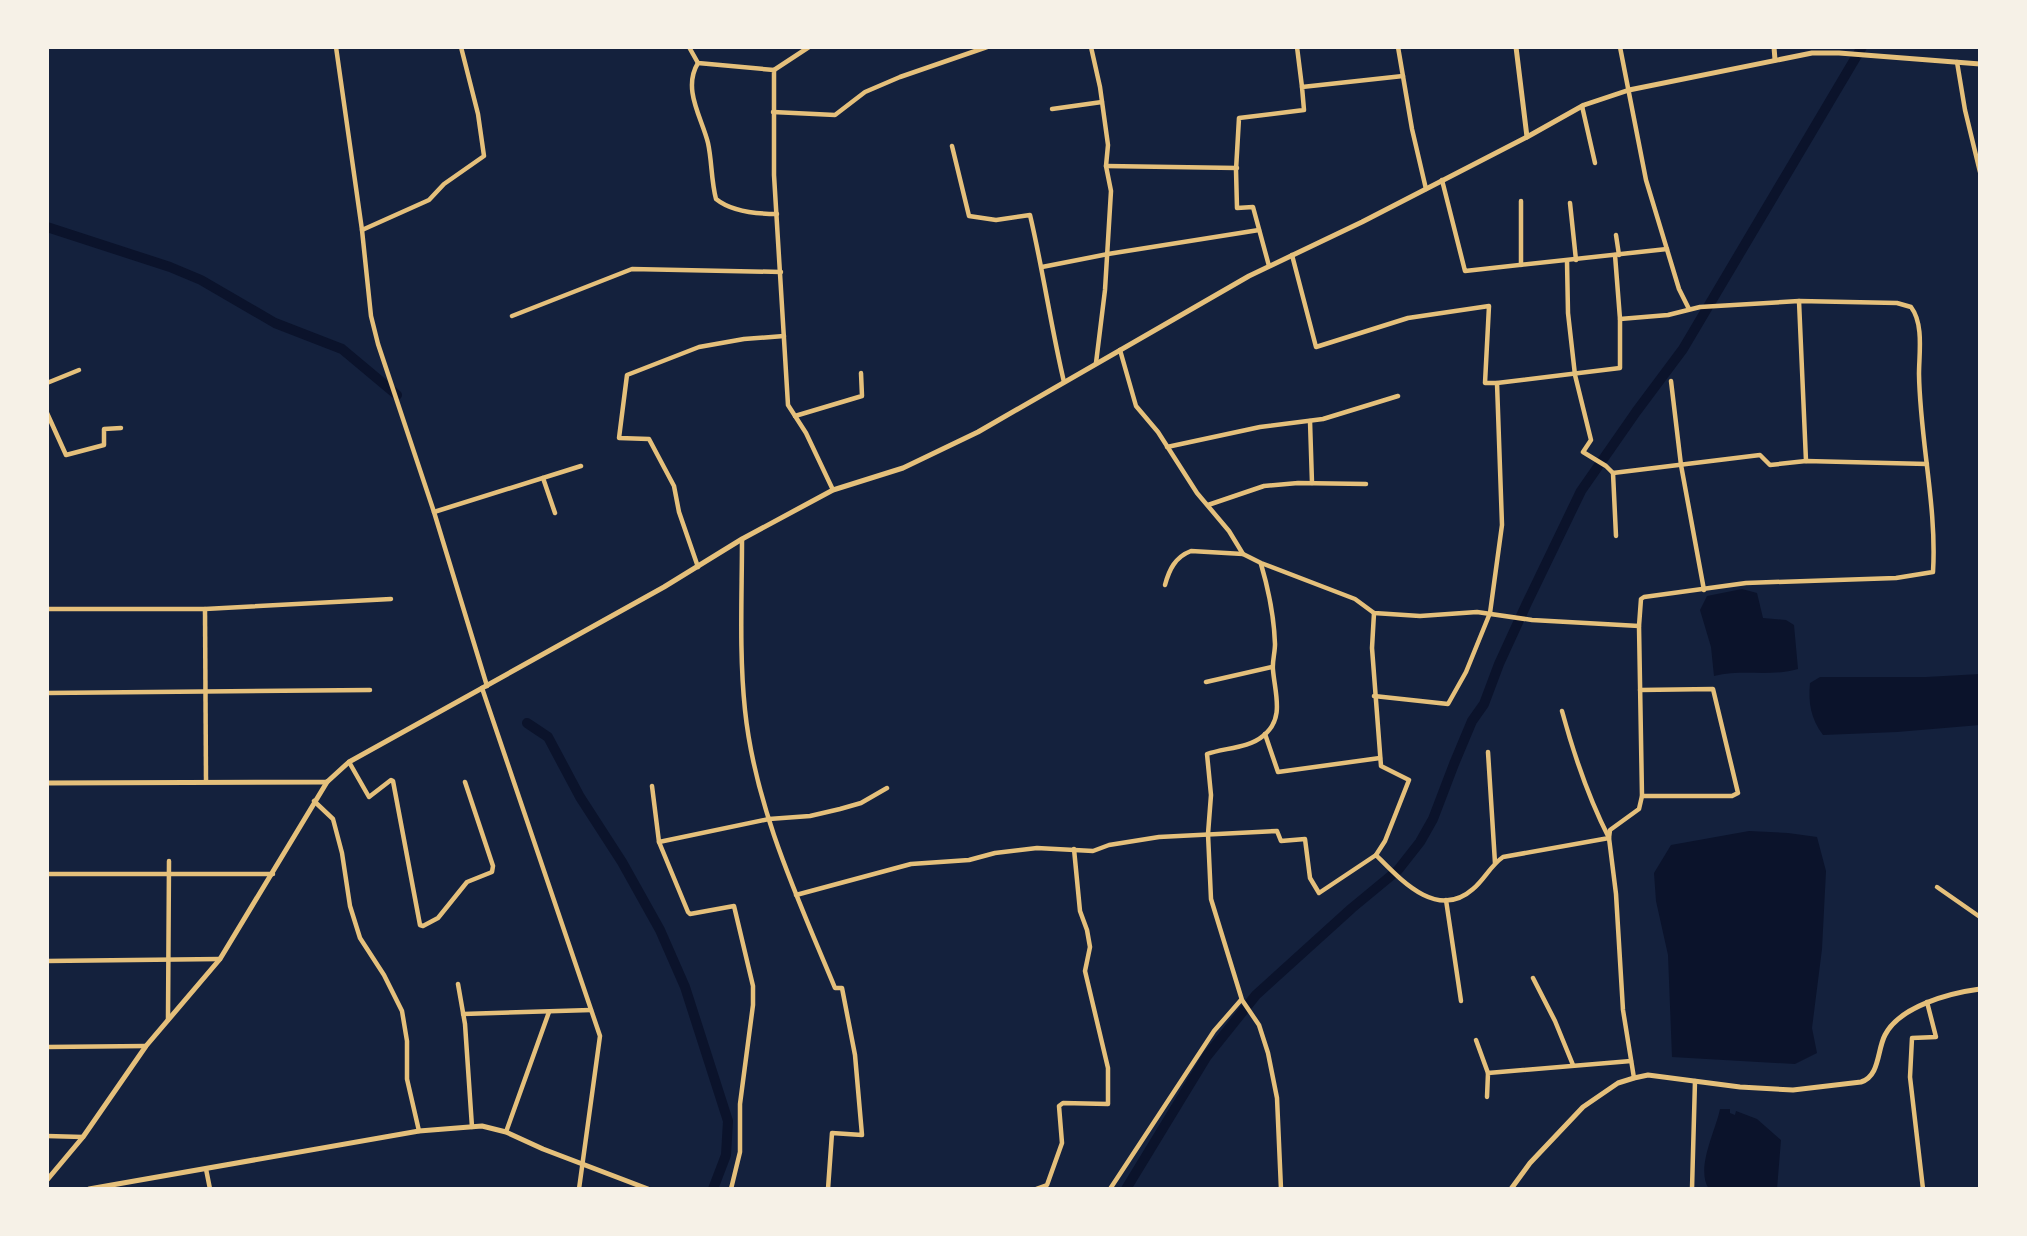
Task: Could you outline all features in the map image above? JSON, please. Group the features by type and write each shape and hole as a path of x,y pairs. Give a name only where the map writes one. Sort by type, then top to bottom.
{"street":[{"path":"336,47 362,230 371,316 378,344 433,512 485,687 600,1037 579,1189"},
{"path":"362,230 429,200 444,184 484,156 478,114 461,47"},
{"path":"690,47 698,64"},
{"path":"698,64 774,70 809,47"},
{"path":"773,112 835,115 865,92 987,47"},
{"path":"1091,47 1108,145 1106,166 1111,191 1108,254 1096,363"},
{"path":"1269,266 1253,207 1237,208 1239,118 1304,110 1297,47"},
{"path":"1398,47 1412,129 1426,189"},
{"path":"1516,47 1527,137"},
{"path":"1620,47 1646,180 1679,289 1689,309"},
{"path":"1774,47 1775,60"},
{"path":"47,1180 83,1137 146,1046 220,959 314,801 327,782 349,762 833,490 915,462 978,432 1269,266 1426,189 1582,106 1629,90 1775,60 1840,50 1848,54 1872,57 1980,64"},
{"path":"1957,62 1980,172"},
{"path":"698,64 692,73 696,111 708,141 716,199 748,212 777,214"},
{"path":"774,70 777,214 788,405 806,433 833,490"},
{"path":"1302,87 1403,76"},
{"path":"1052,109 1102,102"},
{"path":"1582,106 1595,163"},
{"path":"952,146 969,216 996,220 1030,215 1064,382"},
{"path":"1106,166 1237,168"},
{"path":"1443,180 1465,271 1667,249"},
{"path":"1521,201 1521,265"},
{"path":"1570,203 1576,260"},
{"path":"1042,268 1108,254 1259,230"},
{"path":"1292,255 1316,346 1408,318 1489,306 1485,383 1497,383 1620,368 1616,235"},
{"path":"1567,261 1568,313 1575,374 1591,440 1583,452 1613,473 1616,536"},
{"path":"512,316 632,269 781,272"},
{"path":"1620,319 1668,314 1700,307 1799,302 1897,303 1910,307 1918,320 1919,396 1930,489 1933,570 1931,573 1896,578 1746,583 1644,597 1641,600 1639,626 1642,796 1639,809 1610,830 1609,838 1623,1010 1634,1077"},
{"path":"1799,302 1806,461"},
{"path":"698,567 679,512 674,486 649,439 619,438 627,375 699,346 785,336"},
{"path":"1120,349 1136,406 1158,432 1243,554"},
{"path":"47,383 79,370"},
{"path":"795,416 862,396 861,373"},
{"path":"1671,381 1681,465 1704,590"},
{"path":"1374,696 1448,704 1466,672 1490,613 1502,525 1497,383"},
{"path":"1167,447 1260,427 1323,419 1398,396"},
{"path":"47,413 66,455 104,445 104,429 121,428"},
{"path":"1310,421 1312,483"},
{"path":"1613,473 1760,455 1770,465 1806,461 1927,464"},
{"path":"433,512 581,466"},
{"path":"543,478 555,513"},
{"path":"1208,506 1264,486 1366,484"},
{"path":"742,539 745,710 769,819 796,895 835,988 842,988 855,1055 862,1135 832,1133 828,1189"},
{"path":"1165,585 1169,570 1184,553 1191,551 1243,554 1355,599 1374,613 1420,617 1466,612 1490,613 1532,620 1639,626"},
{"path":"1261,563 1273,610 1275,648 1272,667 1278,709 1273,726 1262,738 1207,754 1211,795 1208,834 1211,899 1243,1002 1259,1025 1268,1053 1277,1098 1281,1189"},
{"path":"47,609 205,609 391,599"},
{"path":"205,609 206,781"},
{"path":"796,895 911,864 969,860 995,853 1037,848 1093,850 1131,841 1278,831 1281,841 1306,839 1310,878 1320,893 1376,855 1385,841 1409,780 1381,766 1374,696 1374,613"},
{"path":"1206,682 1272,667"},
{"path":"1640,690 1713,689 1738,793 1732,796 1642,796"},
{"path":"47,693 370,690"},
{"path":"1562,711 1576,761 1596,813 1609,838"},
{"path":"1265,734 1278,772 1380,758"},
{"path":"1488,752 1495,863"},
{"path":"349,762 369,797 393,781 420,925 423,926 438,918 467,882 492,872 493,866 465,782"},
{"path":"47,783 327,782"},
{"path":"652,786 659,842 689,913 734,906 753,986 754,1005 740,1104 740,1152 731,1189"},
{"path":"659,842 769,819 810,816 840,809 871,798 887,788"},
{"path":"314,801 333,819 342,853 350,906 360,938 384,975 402,1012 407,1043 407,1079 419,1131"},
{"path":"1376,855 1411,890 1446,900 1472,891 1495,863 1503,858 1609,838"},
{"path":"1037,1189 1047,1185 1062,1143 1059,1106 1063,1103 1108,1104 1108,1068 1085,971 1090,947 1080,911 1074,849"},
{"path":"168,1021 169,861"},
{"path":"47,874 273,874"},
{"path":"1937,887 1980,917"},
{"path":"1446,900 1461,1000"},
{"path":"47,961 220,959"},
{"path":"1533,978 1573,1065"},
{"path":"458,984 472,1127"},
{"path":"1514,1188 1530,1163 1583,1107 1618,1083 1648,1075 1740,1087 1793,1090 1866,1080 1875,1068 1885,1035 1897,1019 1927,1002 1980,989"},
{"path":"1110,1189 1214,1031 1243,1002"},
{"path":"1923,1189 1910,1077 1912,1038 1936,1037 1927,1002"},
{"path":"463,1014 591,1010"},
{"path":"506,1132 549,1012"},
{"path":"1476,1040 1488,1073 1487,1097"},
{"path":"47,1047 146,1046"},
{"path":"1488,1073 1631,1061"},
{"path":"1692,1189 1695,1080"},
{"path":"89,1189 419,1131 472,1127 506,1132 648,1189"},
{"path":"47,1136 83,1137"},
{"path":"206,1168 210,1189"}],"water":[{"path":"1742,589 1757,593 1763,618 1786,620 1794,625 1798,669 1714,676 1711,647 1700,610 1707,596"},
{"path":"1980,674 1980,725 1823,735 1811,710 1810,683 1820,677"},
{"path":"1749,831 1817,837 1826,871 1822,949 1812,1028 1817,1053 1795,1064 1672,1057 1668,955 1656,901 1654,873 1671,845"},
{"path":"1720,1109 1730,1109 1730,1113 1735,1115 1736,1111 1757,1119 1781,1140 1777,1189 1709,1189 1705,1181 1705,1160"}],"waterway":[{"path":"1126,1189 1207,1056 1256,995 1398,870 1420,842 1433,819 1472,721 1484,704 1499,664 1581,491 1683,349 1862,47"},
{"path":"47,227 170,267 201,280 275,323 342,349 397,395"},
{"path":"527,723 548,737 580,797 622,862 660,930 685,987 728,1121 726,1155 713,1189"}]}
